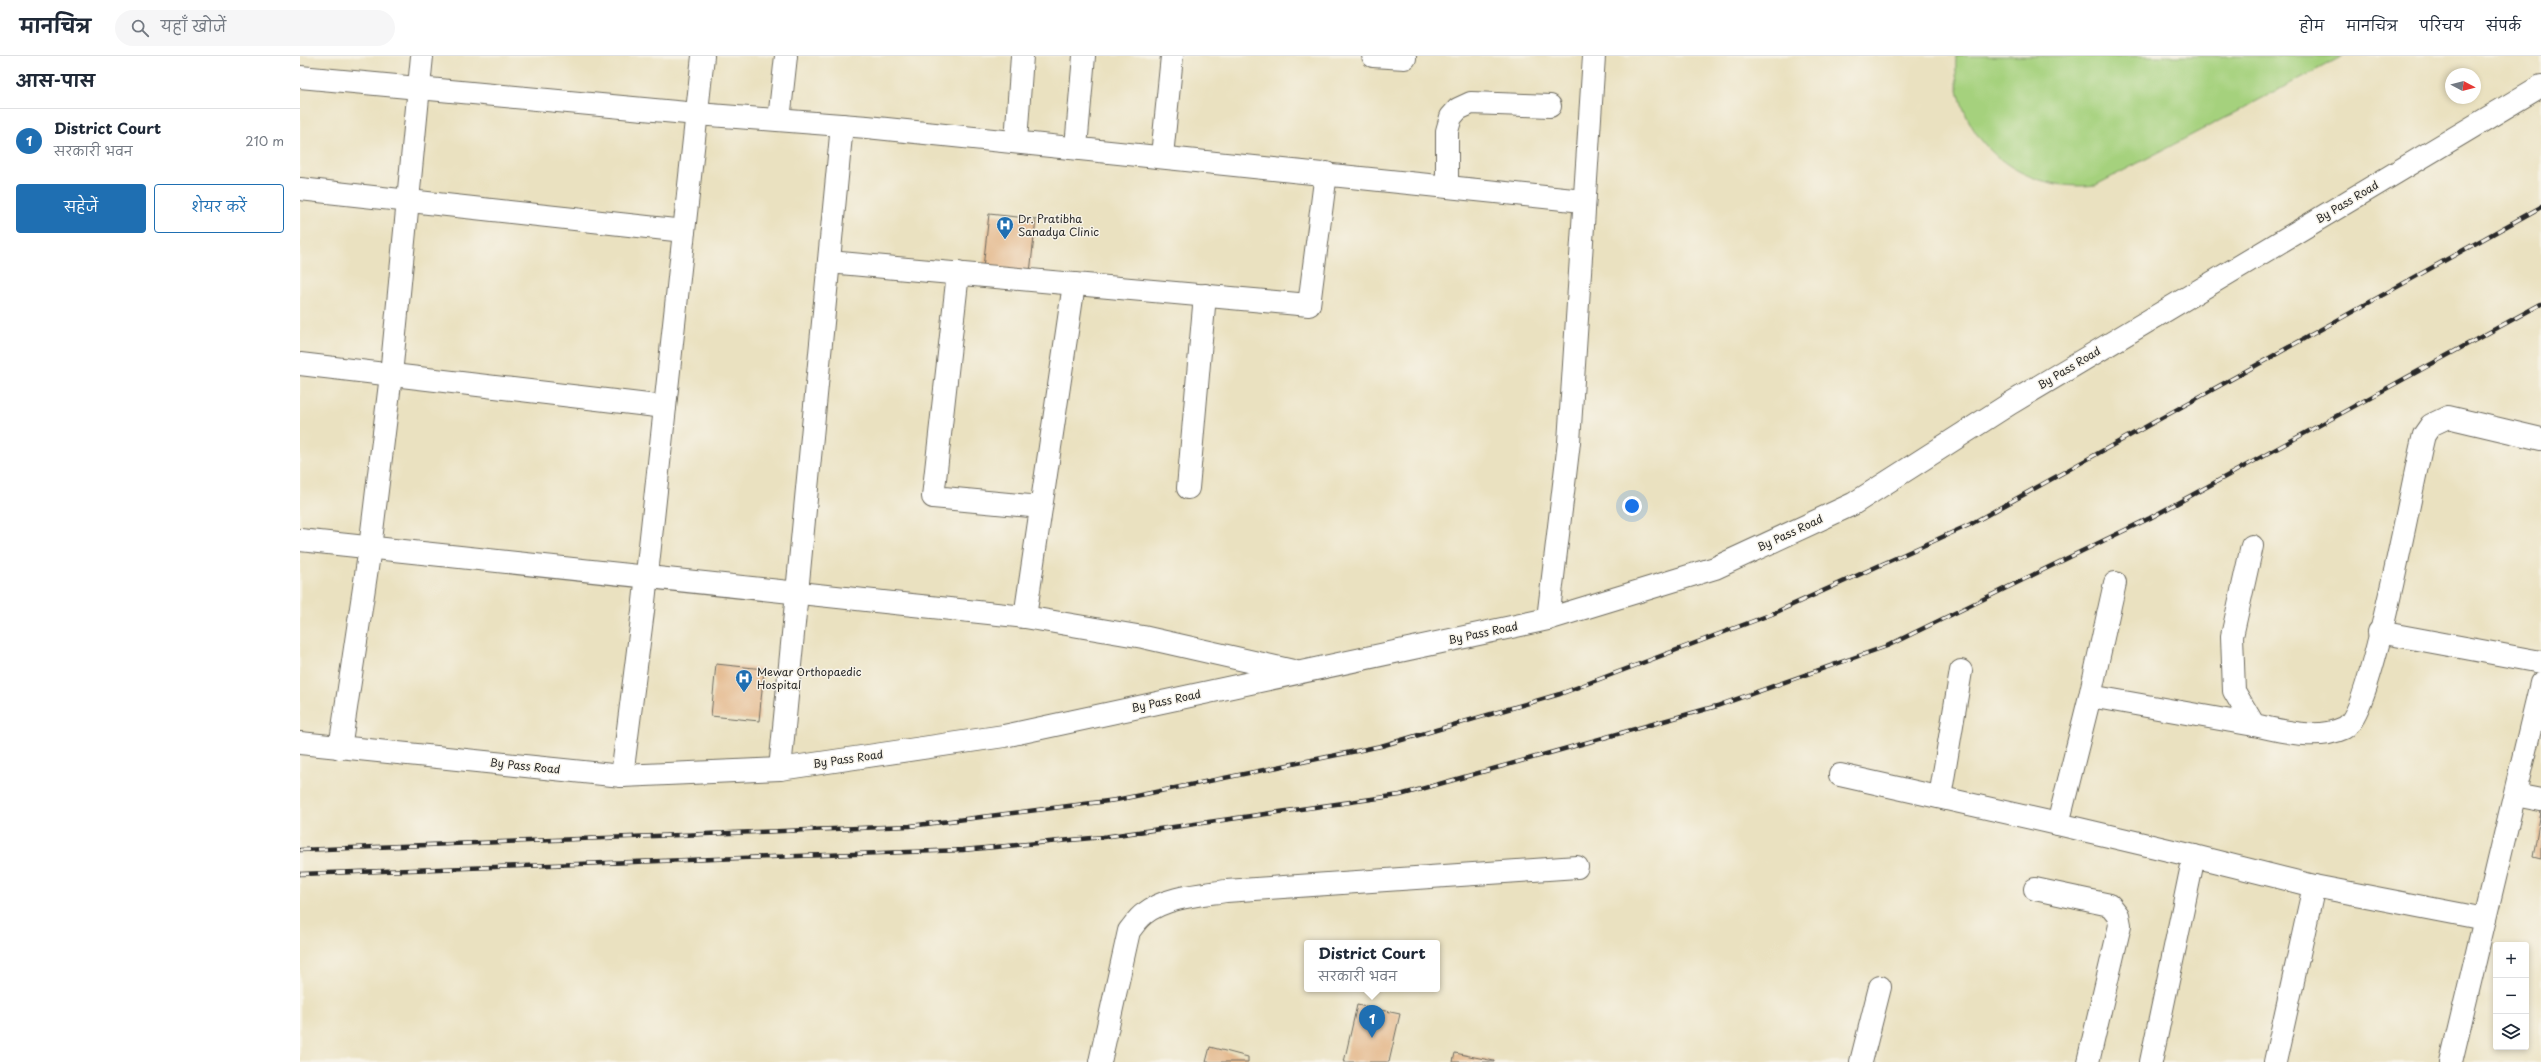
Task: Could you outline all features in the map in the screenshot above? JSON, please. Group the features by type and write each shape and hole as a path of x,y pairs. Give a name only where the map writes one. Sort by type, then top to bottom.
{"street":[{"path":"340,748 370,548 391,375 422,56"},
{"path":"622,776 647,578 703,56"},
{"path":"780,120 786,56"},
{"path":"1016,141 1022,56"},
{"path":"1076,147 1084,56"},
{"path":"1162,156 1172,56"},
{"path":"1373,56 1405,58 1405,56"},
{"path":"1548,619 1568,442 1583,201 1594,56"},
{"path":"300,77 697,114 842,125 1016,141 1583,201"},
{"name":"By Pass Road","path":"300,743 622,776 780,768 1004,736 1548,619 1715,568 1852,504 2011,403 2541,86"},
{"path":"1447,186 1447,131 1451,117 1458,109 1471,103 1550,106"},
{"path":"780,768 842,125"},
{"path":"829,262 1309,304 1326,173"},
{"path":"300,189 684,231"},
{"path":"958,273 933,497 1041,507"},
{"path":"1025,617 1074,284"},
{"path":"1188,488 1205,295"},
{"path":"300,364 665,408"},
{"path":"2090,696 2296,733 2319,734 2344,728 2354,719 2365,693 2396,568 2417,458 2424,435 2431,425 2448,417 2461,418 2541,439"},
{"path":"300,540 1025,617 1143,637 1299,673"},
{"path":"2252,546 2232,636 2234,691 2254,726"},
{"path":"2058,824 2090,696 2115,583"},
{"path":"2379,632 2541,662"},
{"path":"1940,797 1962,671"},
{"path":"2451,1062 2541,683"},
{"path":"1840,775 2058,824 2314,886 2485,919"},
{"path":"2514,795 2541,800"},
{"path":"2151,1062 2194,856"},
{"path":"1100,1062 1129,931 1143,914 1161,905 1187,897 1226,891 1577,867"},
{"path":"2275,1062 2314,886"},
{"path":"2035,889 2110,905 2118,915 2120,926 2088,1062"},
{"path":"1861,1062 1880,987"}],"green space":[{"path":"1956,56 2343,56 2096,185 2067,185 2040,180 2016,169 1994,154 1977,135 1965,112 1957,85"}],"building":[{"path":"989,214 1036,219 1030,273 983,268"},
{"path":"716,664 764,669 759,721 711,716"},
{"path":"2541,812 2541,859 2533,857"},
{"path":"1357,1005 1400,1014 1389,1062 1344,1062"},
{"path":"1210,1047 1248,1057 1248,1062 1206,1062"},
{"path":"1455,1053 1494,1061 1494,1062 1453,1062"}],"railway":[{"path":"300,850 910,826 1116,800 1381,746 1560,694 1772,614 1969,525 2541,207"},
{"path":"300,874 963,850 1103,837 1400,795 1717,706 1887,646 2150,518 2541,304"}],"place":[{"name":"Dr. Pratibha Sanadya Clinic","path":"1005,240"},
{"name":"Mewar Orthopaedic Hospital","path":"744,693"},
{"name":"District Court","path":"1372,1038"}]}
